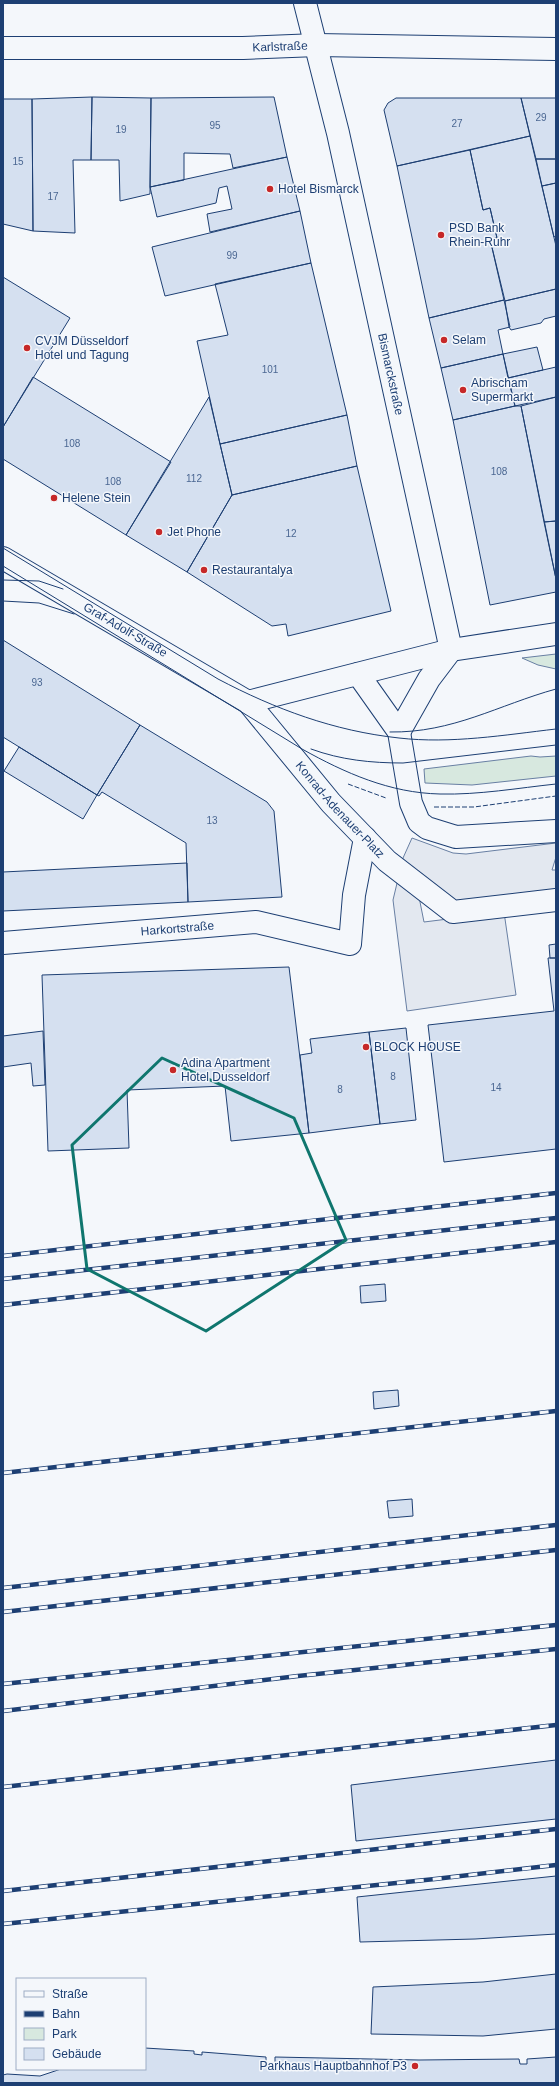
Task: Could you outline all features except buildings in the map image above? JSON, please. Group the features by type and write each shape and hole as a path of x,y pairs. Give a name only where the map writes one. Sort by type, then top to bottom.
{"street":[{"name":"Bismarckstraße","path":"305,3 352,194 451,650"},
{"name":"Karlstraße","path":"3,48 243,48 316,44 556,49"},
{"name":"Graf-Adolf-Straße","path":"3,558 248,702"},
{"path":"248,702 451,650 556,634"},
{"path":"399,732 429,679 451,650"},
{"path":"358,674 399,732 411,803 419,822 427,828 456,837 556,831"},
{"name":"Konrad-Adenauer-Platz","path":"248,702 331,803 365,838 387,860 454,912 556,900"},
{"name":"Harkortstraße","path":"3,943 256,922 350,944 354,895 365,838"}],"highlighted area":[{"path":"162,1058 294,1118 346,1240 206,1331 87,1269 72,1145"}],"green space":[{"path":"556,654 556,669 538,665 522,658"},
{"path":"531,756 556,756 556,776 472,785 425,783 424,769"}],"shaded area":[{"path":"412,838 453,853 466,854 556,843 556,857 552,870 556,870 556,893 462,903 419,897 424,922 504,912 516,995 407,1011 393,900 403,858"}],"tram line":[{"path":"3,548 218,679 261,700 306,717 328,724 375,735 419,740 478,738 556,729"},
{"path":"3,566 302,749 351,774 403,790 440,794 484,792 556,784"},
{"path":"3,580 39,581 63,589"},
{"path":"3,601 39,603 74,614"},
{"path":"390,732 413,731 455,723 556,689"},
{"path":"311,749 334,756 356,760 403,763 556,745"}],"railway":[{"path":"3,1256 556,1193"},
{"path":"3,1279 556,1218"},
{"path":"3,1305 556,1242"},
{"path":"3,1473 556,1411"},
{"path":"3,1588 556,1525"},
{"path":"3,1612 556,1550"},
{"path":"3,1684 556,1625"},
{"path":"3,1711 298,1676 556,1649"},
{"path":"3,1787 556,1725"},
{"path":"3,1891 556,1829"},
{"path":"3,1924 556,1865"}],"fence":[{"path":"348,784 386,798"},
{"path":"434,807 474,807 556,796"}],"place":[{"name":"Hotel Bismarck","path":"270,189"},
{"name":"PSD Bank Rhein-Ruhr","path":"441,235"},
{"name":"Selam","path":"444,340"},
{"name":"CVJM Düsseldorf Hotel und Tagung","path":"27,348"},
{"name":"Abrischam Supermarkt","path":"463,390"},
{"name":"Helene Stein","path":"54,498"},
{"name":"Jet Phone","path":"159,532"},
{"name":"Restaurantalya","path":"204,570"},
{"name":"BLOCK HOUSE","path":"366,1047"},
{"name":"Adina Apartment Hotel Dusseldorf","path":"173,1070"},
{"name":"Parkhaus Hauptbahnhof P3","path":"415,2066"}]}
